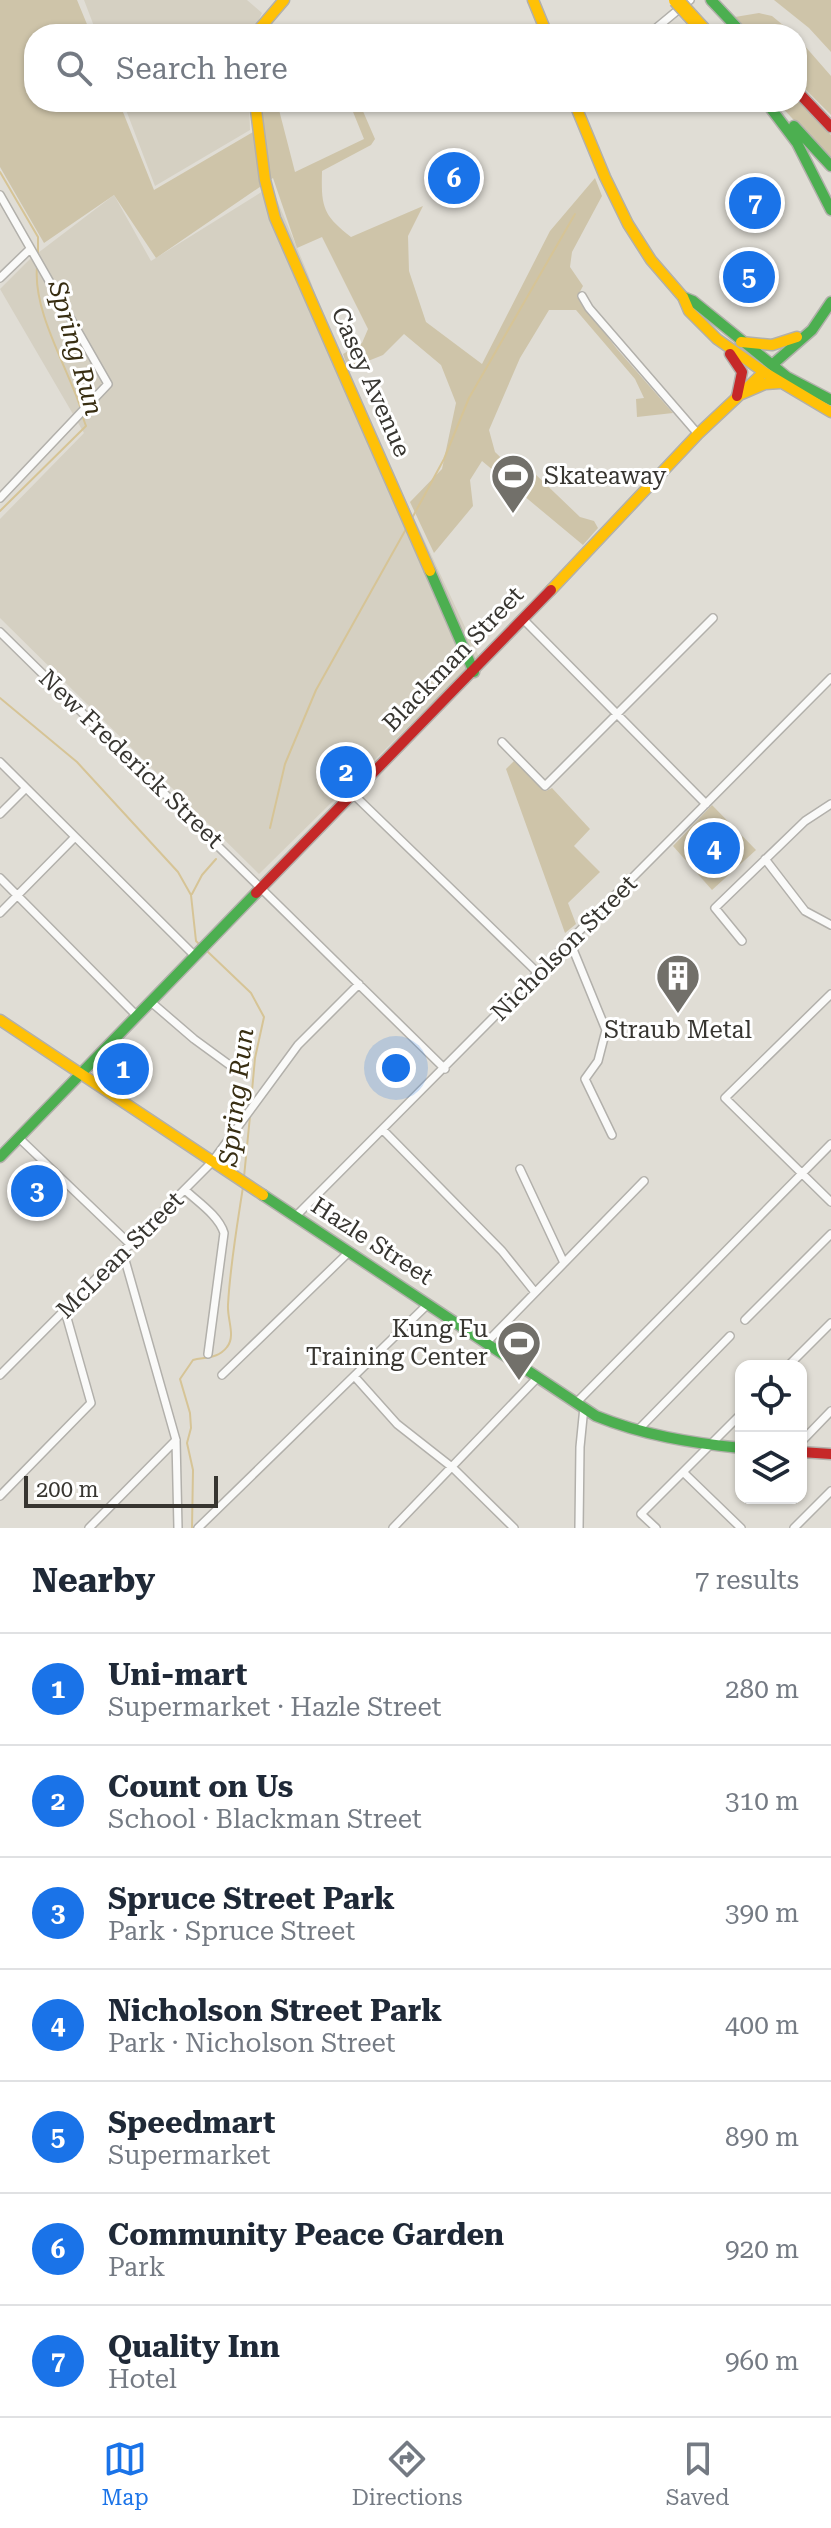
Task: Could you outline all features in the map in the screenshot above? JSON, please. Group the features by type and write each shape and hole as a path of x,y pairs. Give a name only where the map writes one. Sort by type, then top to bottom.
{"main road":[{"path":"264,24 284,0"},
{"path":"533,0 543,24"},
{"path":"676,0 698,24"},
{"path":"711,0 733,24"},
{"path":"807,102 831,127"},
{"name":"Casey Avenue","path":"256,112 265,180 275,218 474,672"},
{"path":"578,112 628,224 651,260 683,297 689,311 739,365 742,380 737,396"},
{"path":"776,112 797,143 831,210"},
{"path":"779,112 831,166"},
{"path":"683,297 693,301 741,342 782,382 831,412"},
{"name":"Blackman Street","path":"1,1155 352,793 474,672 698,434 812,330 831,302"},
{"path":"741,342 772,345 812,330"},
{"path":"717,339 831,400"},
{"path":"737,396 765,384 782,382"},
{"name":"Hazle Street","path":"0,1020 486,1343 614,1424 709,1446 735,1448"},
{"path":"807,1452 831,1454"}],"street":[{"path":"661,24 690,0"},
{"path":"0,195 108,384 0,498"},
{"path":"0,278 30,249"},
{"path":"582,296 698,434"},
{"path":"502,742 545,786 713,618"},
{"path":"523,619 706,804"},
{"name":"New Frederick Street","path":"0,632 445,1069"},
{"name":"Nicholson Street","path":"295,1217 831,678"},
{"path":"0,762 75,837 200,950"},
{"path":"0,814 26,788"},
{"path":"352,793 539,974"},
{"path":"742,941 715,908 805,821 831,804"},
{"path":"0,913 75,837"},
{"path":"765,859 805,911 831,925"},
{"path":"0,878 137,1016"},
{"path":"570,942 606,1030 598,1061 585,1079 612,1135"},
{"name":"McLean Street","path":"0,1375 212,1162 298,1045 359,984"},
{"path":"831,994 725,1098 831,1202"},
{"path":"151,1002 235,1069"},
{"path":"383,1130 502,1251 534,1291"},
{"path":"19,1138 131,1245"},
{"path":"579,1528 580,1404 831,1144"},
{"path":"520,1169 564,1263"},
{"path":"486,1343 644,1181"},
{"path":"185,1190 222,1226 224,1233 208,1354"},
{"path":"745,1320 831,1234"},
{"path":"222,1375 349,1252"},
{"path":"123,1253 176,1440 178,1528"},
{"path":"198,1528 428,1304"},
{"path":"0,1496 91,1403 65,1311"},
{"path":"794,1360 831,1323"},
{"path":"638,1430 730,1336"},
{"path":"355,1377 397,1424 453,1468 514,1528"},
{"path":"393,1528 538,1377"},
{"path":"807,1436 831,1411"},
{"path":"656,1528 641,1514 735,1420"},
{"path":"89,1528 176,1440"},
{"path":"683,1472 741,1528"},
{"path":"794,1528 831,1491"}],"shaded area":[{"path":"0,0 77,0 87,24 24,24 24,112 123,112 154,190 253,132 254,112 280,112 295,172 364,139 353,112 363,112 375,139 371,145 322,171 323,202 329,216 351,237 423,206 408,236 409,271 426,322 482,364 550,231 595,178 602,196 572,252 570,267 583,286 577,297 673,413 637,417 636,399 644,398 635,379 576,310 549,310 520,358 489,430 495,452 521,477 532,471 580,517 594,521 598,528 583,545 482,461 470,480 473,506 434,553 410,502 442,469 456,403 441,365 404,334 383,355 348,369 343,354 362,343 368,329 322,237 297,248 273,178 156,258 114,195 44,243 0,167"},
{"path":"84,0 247,0 262,13 257,24 93,24"},
{"path":"774,0 831,0 831,52 807,24"},
{"path":"759,13 772,16 782,24 742,24 735,17"},
{"path":"807,48 831,76 831,115 807,91"},
{"path":"807,110 831,135 831,160 786,112"},
{"path":"127,112 249,112 250,130 155,186"},
{"path":"271,186 335,349 479,657 259,874 0,618 0,519 84,433 0,289 30,259 114,195 151,261"},
{"path":"514,761 546,791 552,788 590,829 574,846 600,872 568,903 576,924 565,933 506,769"},
{"path":"712,805 756,850 712,890 673,846"},
{"path":"41,1167 60,1185 32,1215 13,1197"}],"waterway":[{"name":"Spring Run","path":"0,172 38,237 38,253"},
{"path":"411,520 444,459 469,398 575,214"},
{"name":"Spring Run","path":"37,267 37,284 45,320 81,409"},
{"name":"Spring Run","path":"0,511 86,426 82,415"},
{"path":"270,828 285,764 316,690 406,529"},
{"name":"Spring Run","path":"0,698 77,762 178,872 191,895 196,941 199,944"},
{"path":"192,894 202,875 216,859"},
{"name":"Spring Run","path":"207,951 251,993 264,1017 255,1058 251,1102"},
{"name":"Spring Run","path":"244,1177 250,1116"},
{"name":"Spring Run","path":"192,1528 193,1470 187,1443 191,1428 190,1413 180,1379 193,1360 220,1354 230,1343 229,1290 243,1187"}],"traffic: fast":[{"path":"711,0 734,24"},
{"path":"774,112 797,143 831,210"},
{"path":"794,126 831,166"},
{"path":"683,297 693,301 787,377 831,400"},
{"path":"772,365 812,330 831,302"},
{"path":"430,571 474,672"},
{"path":"0,1157 256,893"},
{"path":"263,1195 596,1416 667,1437 735,1447"}],"traffic: slow":[{"path":"264,24 284,0"},
{"path":"533,0 543,24"},
{"path":"676,0 698,24"},
{"path":"256,112 265,180 275,218 430,571"},
{"path":"578,112 628,224 651,260 683,297 689,311 717,339 764,372 831,412"},
{"path":"741,342 772,345 797,337"},
{"path":"551,590 698,434 764,372"},
{"path":"737,396 765,384 780,383"},
{"path":"0,1020 263,1195"}],"traffic: jam":[{"path":"807,102 831,127"},
{"path":"730,354 742,372 737,396"},
{"path":"256,893 551,590"},
{"path":"807,1452 831,1454"}],"place":[{"name":"Community Peace Garden","path":"454,178"},
{"name":"Quality Inn","path":"755,203"},
{"name":"Speedmart","path":"749,277"},
{"name":"Skateaway","path":"513,515"},
{"name":"Count on Us","path":"346,772"},
{"name":"Nicholson Street Park","path":"714,848"},
{"name":"Straub Metal","path":"678,1015"},
{"name":"Uni-mart","path":"123,1069"},
{"name":"Spruce Street Park","path":"37,1191"},
{"name":"Kung Fu Training Center","path":"519,1382"}]}
